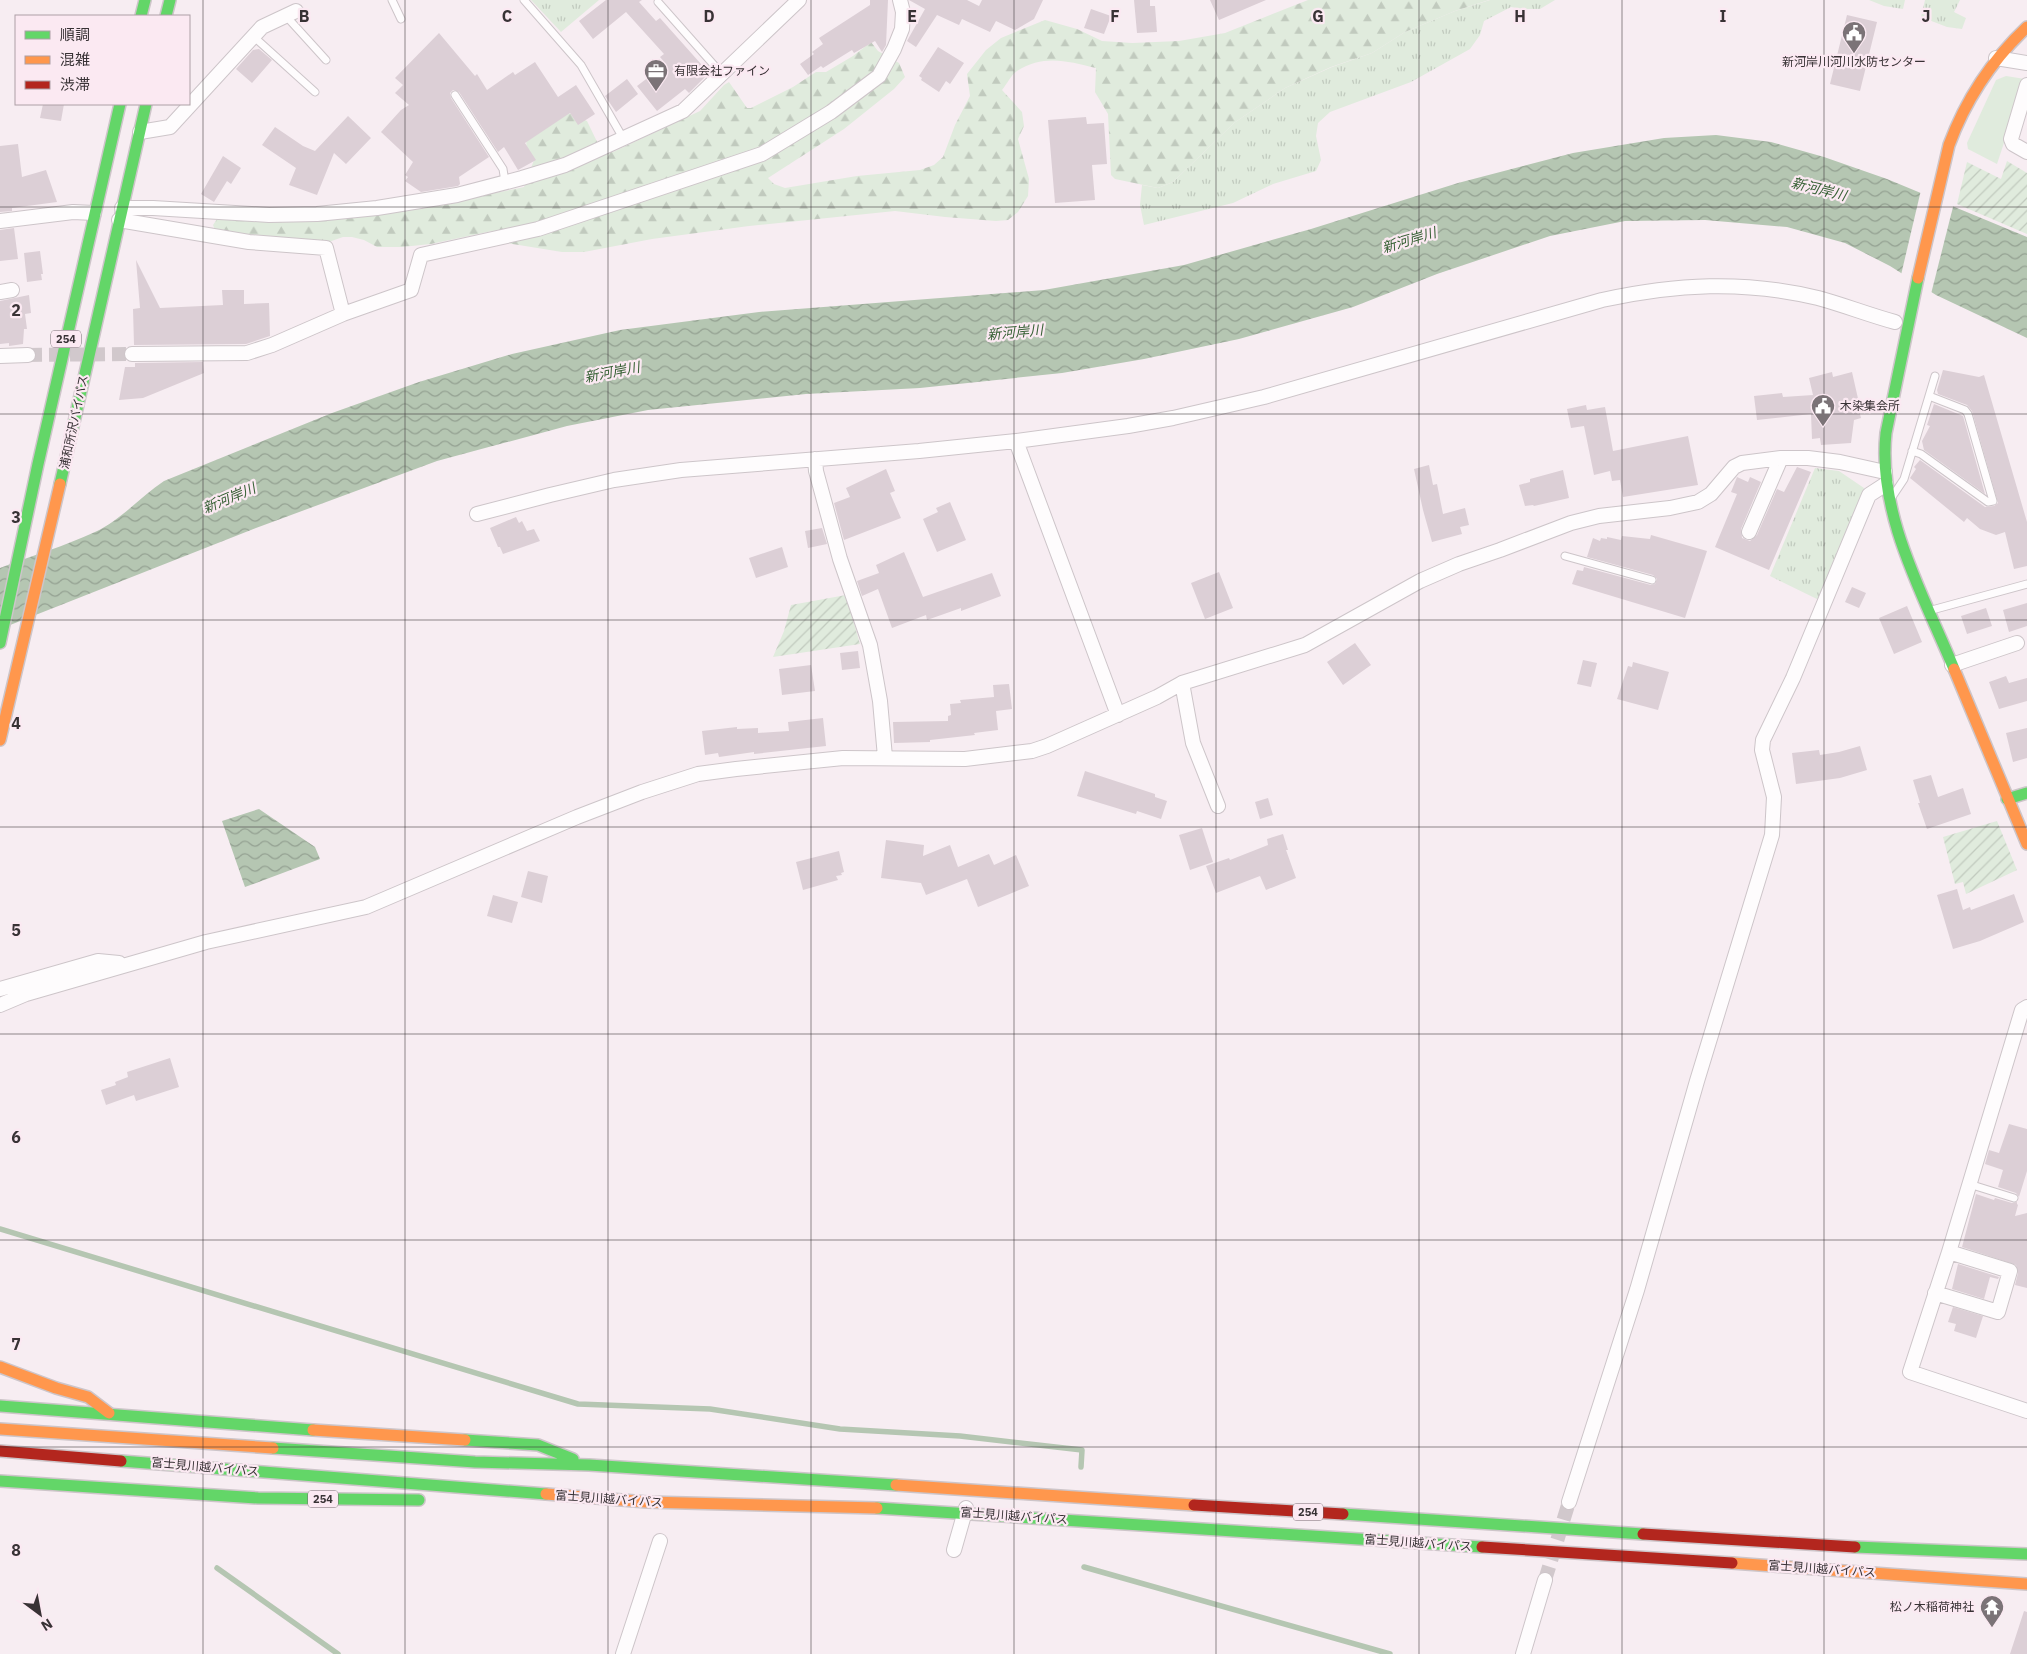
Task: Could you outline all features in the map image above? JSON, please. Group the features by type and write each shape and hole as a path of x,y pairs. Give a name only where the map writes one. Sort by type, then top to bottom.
{"main road":[{"path":"141,15 145,0"},
{"path":"166,15 170,0"},
{"path":"2027,27 1996,58 1982,77 1956,127 1946,157 1909,316 1887,426 1884,452 1889,501 1901,542 2027,844"},
{"name":"浦和所沢バイパス","path":"0,740 68,451 112,214 120,105"},
{"name":"浦和所沢バイパス","path":"0,643 38,464 112,214 140,132 146,105"},
{"path":"2007,799 2027,793"},
{"path":"0,1367 88,1398 114,1416"},
{"name":"254","path":"0,1406 114,1416 538,1445 589,1465"},
{"name":"富士見川越バイパス","path":"0,1429 475,1462 589,1465 1814,1545 2027,1554"},
{"name":"富士見川越バイパス","path":"0,1451 648,1502 872,1508 965,1513 1962,1578 2027,1584"},
{"name":"254","path":"0,1481 258,1498 432,1500"},
{"name":"254","path":"491,1501 648,1502"}],"street":[{"path":"112,214 153,208 269,215 317,214 377,208 457,195 565,165 683,111 799,0"},
{"path":"132,354 247,353 272,345 343,314 411,290 421,255 538,229 762,154 830,112 879,76 894,49 902,29 903,12 900,0"},
{"path":"190,105 252,36 262,27 291,13"},
{"path":"1996,58 2027,63"},
{"path":"2027,84 2011,139 2013,144 2027,152"},
{"path":"140,132 170,127 190,105"},
{"path":"0,221 73,212 112,214 249,242 326,248 343,314"},
{"path":"477,514 623,479 681,470 919,451 1016,441 1128,426 1218,409 1324,381 1602,300 1675,287 1714,286 1776,290 1849,306 1895,322"},
{"path":"0,356 28,355"},
{"path":"1016,441 1118,714"},
{"path":"1750,532 1781,458"},
{"path":"0,1005 26,994 128,964 250,932 366,907 577,817 642,792 698,774 795,762 885,757 965,759 1032,751 1118,714 1182,683 1305,645 1420,581 1459,564 1534,536 1599,516 1670,508 1698,502 1711,494 1734,468 1742,463 1781,458 1823,459 1886,478 1869,495 1796,670 1763,740 1762,750 1774,797 1772,835 1697,1081 1637,1290 1569,1502"},
{"path":"815,459 816,471 840,559 870,645 880,701 885,757"},
{"path":"1952,665 2017,643"},
{"path":"1182,683 1193,743 1218,806"},
{"path":"0,989 98,961 128,964"},
{"path":"2027,1008 2022,1010 1910,1372 2027,1411"},
{"path":"1935,1293 1998,1312 2010,1271 1948,1252"},
{"path":"954,1550 970,1490"},
{"path":"623,1654 660,1541"},
{"path":"1523,1654 1546,1580"}],"lane":[{"path":"392,0 401,19"},
{"path":"524,0 581,65 622,138"},
{"path":"658,2 721,73"},
{"path":"291,13 326,60"},
{"path":"252,36 315,92"},
{"path":"455,95 503,169 505,182"},
{"path":"1889,501 1904,479 1935,376"},
{"path":"1912,451 1921,454 1988,502 1994,501 1968,414 1965,410 1929,396"},
{"path":"1565,556 1652,580"},
{"path":"1929,610 2027,584"},
{"path":"1969,1184 2014,1198"}],"green space":[{"path":"531,0 599,0 561,32"},
{"path":"1308,0 1489,0 1455,11 1405,32 1372,53 1331,67 1285,88 1234,123 1173,182 1158,188 1115,179 1111,175 1108,114 1095,92 1096,68 1056,60 1037,62 1027,66 1017,71 1002,90 1022,112 1024,126 1018,139 1029,179 1028,196 1018,212 1008,220 996,221 945,217 895,211 749,226 652,239 584,252 562,252 507,243 492,231 431,244 377,247 364,240 352,237 343,237 323,244 252,239 215,230 213,225 217,219 298,221 390,212 524,187 534,160 527,153 526,138 557,108 587,121 602,152 613,152 700,111 729,82 747,108 751,108 793,87 816,72 826,72 853,56 871,42 878,51 899,63 905,77 894,89 844,129 768,178 774,184 785,188 857,176 920,170 934,165 943,157 955,125 970,96 967,74 986,50 1001,38 1045,20 1077,29 1102,41 1132,43 1179,41 1225,33"},
{"path":"1490,0 1555,0 1540,9 1511,7 1484,21 1480,35 1470,49 1411,82 1330,112 1318,123 1316,136 1321,160 1316,171 1273,184 1233,203 1144,225 1140,205 1142,185 1158,188 1173,182 1234,123 1285,88 1332,67 1372,53 1405,32 1455,11"},
{"path":"1869,0 1905,0 1903,9 1884,6"},
{"path":"1925,0 1960,0 1954,12 1966,18 1962,29 1947,27 1921,17"},
{"path":"2006,76 2025,79 1997,164 1968,149 1967,143 1996,80"},
{"path":"2007,161 2027,173 2027,234 1957,204 1967,162 2001,179"},
{"path":"1815,468 1839,471 1864,488 1819,600 1770,576"},
{"path":"846,595 860,644 773,657 784,631 791,605"},
{"path":"1997,821 2017,870 1966,894 1963,882 1955,884 1943,837"}],"water":[{"name":"新河岸川","path":"1716,135 1771,142 1824,157 1887,179 2027,237 2027,338 1936,295 1890,266 1845,243 1787,227 1705,220 1625,221 1550,236 1437,274 1353,307 1239,339 1144,359 1062,373 920,388 806,394 648,410 567,426 437,461 256,528 0,629 0,568 95,532 122,515 164,481 332,413 419,382 512,354 620,330 759,312 1044,290 1184,265 1311,229 1458,183 1573,153 1664,138"},
{"path":"259,809 315,847 320,859 245,887 222,821"}],"pier":[{"path":"1921,190 1954,203 1931,294 1901,275"}],"building":[{"path":"606,0 642,0 639,2 656,21 660,18 709,73 689,93 685,89 657,111 637,86 666,64 660,57 664,54 626,12 593,39 579,21"},
{"path":"870,0 888,0 886,45 882,52 875,41 854,53 852,50 808,75 800,64 814,54 812,52 823,44 819,38 870,5"},
{"path":"909,0 967,0 979,6 982,0 1043,0 1034,19 1015,30 996,21 990,32 962,19 959,25 937,15 916,47 907,41 925,9"},
{"path":"1134,0 1150,0 1150,6 1155,6 1157,32 1137,33"},
{"path":"1210,0 1266,0 1219,20"},
{"path":"1091,9 1111,16 1104,34 1084,28"},
{"name":"新河岸川河川水防センター","path":"1847,15 1877,22 1860,91 1830,84"},
{"path":"439,33 475,76 477,74 487,90 513,72 515,75 535,62 558,97 576,85 595,114 578,125 570,113 525,143 536,160 518,170 504,147 498,152 459,92 453,90 450,93 451,98 489,157 459,177 460,184 458,186 421,192 405,181 408,177 405,175 413,162 381,132 401,110 409,105 395,93 403,85 395,78"},
{"path":"938,47 964,63 950,84 946,81 939,92 921,80 922,78 919,76"},
{"path":"259,49 272,60 252,83 236,69 253,50"},
{"path":"627,79 638,94 616,112 605,96"},
{"path":"43,105 64,105 61,121 40,118"},
{"path":"348,116 371,138 346,164 334,153 317,195 289,185 296,168 262,145 275,127 303,146 315,151"},
{"path":"1086,117 1087,124 1104,123 1107,164 1092,165 1095,200 1055,203 1048,120"},
{"path":"18,144 22,177 46,170 57,202 12,208 12,211 0,212 0,146"},
{"path":"223,156 241,168 231,184 227,181 214,202 201,194"},
{"path":"14,228 18,259 0,261 0,230"},
{"path":"40,251 42,280 27,282 24,253"},
{"path":"136,260 160,308 223,305 222,290 244,290 244,304 269,303 270,336 246,344 134,345 133,309 140,308"},
{"path":"29,295 31,313 25,314 27,329 24,329 23,344 9,346 9,343 0,344 0,301"},
{"path":"203,362 204,373 143,398 119,400 125,367 135,367 135,363"},
{"path":"1943,370 1979,377 1984,375 2027,522 2027,566 2014,569 2005,532 1996,535 1980,529 1967,518 1964,522 1910,478 1916,469 1914,467 1920,460 1985,507 1994,506 1998,503 1972,411 1967,405 1938,394 1937,390"},
{"path":"1832,372 1833,377 1852,372 1861,418 1854,420 1851,443 1821,445 1820,438 1812,439 1811,414 1757,420 1754,396 1782,393 1783,397 1813,395 1809,378"},
{"path":"1934,404 1963,416 1985,494 1924,450 1922,441 1930,426 1927,425"},
{"path":"1586,405 1587,410 1605,407 1613,451 1688,436 1698,485 1623,497 1620,480 1612,481 1610,471 1594,475 1584,426 1571,428 1567,409"},
{"path":"1429,465 1433,485 1437,484 1443,514 1465,508 1469,525 1460,527 1462,534 1432,542 1414,469"},
{"path":"1797,467 1811,472 1769,570 1715,547 1737,494 1731,492 1737,477 1748,482 1750,477 1761,482 1741,529 1742,538 1750,541 1757,535 1777,489 1784,492"},
{"path":"886,469 895,491 890,493 901,518 844,540 834,503 850,497 846,488"},
{"path":"1563,470 1569,498 1534,506 1525,506 1519,485 1530,482 1530,479"},
{"path":"950,502 966,540 937,552 923,519 938,512 936,508"},
{"path":"516,517 519,523 522,521 527,531 534,529 540,541 503,554 490,528"},
{"path":"822,528 827,544 808,548 805,531"},
{"path":"1651,535 1707,551 1685,618 1572,584 1577,570 1583,571 1584,567 1651,585 1655,584 1657,579 1653,575 1587,557 1593,538 1600,541 1601,538 1607,539 1607,537 1621,540 1622,536 1650,539"},
{"path":"782,547 788,567 756,578 749,558"},
{"path":"904,552 923,597 992,573 1001,596 961,611 961,608 927,620 926,615 892,628 878,589 862,596 857,581 879,573 876,565"},
{"path":"1219,572 1233,608 1205,619 1191,583"},
{"path":"1852,587 1866,593 1859,608 1845,602"},
{"path":"2027,603 2027,626 2009,632 2003,610"},
{"path":"1907,606 1922,642 1894,654 1879,618"},
{"path":"1986,608 1992,626 1967,634 1961,616"},
{"path":"1355,643 1371,665 1343,685 1327,662"},
{"path":"858,651 860,668 842,670 840,653"},
{"path":"1583,660 1597,663 1591,687 1577,684"},
{"path":"1633,662 1669,672 1658,710 1617,699 1628,666 1632,667"},
{"path":"811,665 815,691 782,695 779,669"},
{"path":"2006,676 2009,683 2027,678 2027,701 1999,709 1989,682"},
{"path":"1009,684 1012,709 996,711 998,730 974,733 975,735 930,740 930,742 894,743 893,722 948,721 948,716 951,715 950,704 961,703 960,700 994,697 993,685"},
{"path":"823,718 826,746 719,757 718,753 705,755 702,731 737,727 737,729 758,728 758,733 789,731 788,722"},
{"path":"2027,728 2027,758 2013,762 2006,733"},
{"path":"1860,746 1867,770 1840,778 1796,784 1792,753 1819,750 1820,755"},
{"path":"1085,771 1155,794 1155,797 1167,801 1161,819 1137,811 1136,814 1077,796"},
{"path":"1931,775 1938,797 1963,788 1971,814 1927,829 1918,803 1920,803 1913,780"},
{"path":"1268,798 1273,815 1260,819 1255,802"},
{"path":"1202,828 1213,862 1190,870 1179,835"},
{"path":"1283,834 1288,850 1286,850 1296,878 1266,890 1260,876 1216,893 1206,866 1229,858 1230,860 1268,845 1267,839"},
{"path":"886,840 924,845 923,856 950,845 958,867 989,854 994,865 1016,855 1029,886 978,907 967,879 926,895 921,883 881,878"},
{"path":"839,851 844,872 841,873 842,875 836,876 838,880 803,890 796,862"},
{"path":"528,871 548,876 542,903 521,897"},
{"path":"1957,889 1963,910 1970,907 1971,910 2014,894 2024,922 1980,941 1953,949 1937,895"},
{"path":"493,895 518,902 512,923 487,916"},
{"path":"170,1058 179,1087 136,1101 134,1095 106,1105 101,1090 116,1085 115,1082 128,1077 127,1072"},
{"path":"2009,1124 2027,1129 2027,1171 2019,1197 2016,1193 1998,1187 2003,1170 1985,1164 1989,1150 1999,1153"},
{"path":"1976,1194 1994,1200 1995,1198 2012,1203 2017,1202 2015,1216 2027,1213 2027,1288 2015,1285 2018,1273 2016,1265 1962,1247"},
{"path":"1958,1264 1999,1277 1998,1279 1990,1277 1984,1299 1952,1289"},
{"path":"1953,1307 1983,1316 1976,1338 1954,1331 1956,1324 1948,1322"},
{"path":"2024,1611 2027,1612 2027,1654 2010,1654"}],"waterway":[{"path":"0,1229 578,1404 710,1409 840,1429 960,1436 1082,1450 1081,1467"},
{"path":"1084,1567 1390,1654"},
{"path":"217,1568 338,1654"}],"tunnel":[{"path":"28,355 132,354"},
{"path":"1545,1580 1569,1502"}],"traffic: fast":[{"path":"141,15 145,0"},
{"path":"166,15 170,0"},
{"path":"0,643 38,464 120,105"},
{"path":"60,484 146,105"},
{"path":"1918,278 1886,433 1885,463 1889,494 1905,554 1954,669"},
{"path":"2007,799 2027,793"},
{"path":"0,1406 313,1430"},
{"path":"465,1440 538,1445 573,1459"},
{"path":"273,1448 475,1462 589,1465 896,1485"},
{"path":"121,1461 546,1494"},
{"path":"0,1481 258,1498 419,1500"},
{"path":"877,1508 1482,1547"},
{"path":"1343,1514 1643,1534"},
{"path":"1855,1547 2027,1554"}],"traffic: slow":[{"path":"1918,278 1949,145 1956,128 1972,96 1991,67 2027,27"},
{"path":"0,740 60,484"},
{"path":"1954,669 2027,844"},
{"path":"0,1367 56,1388 88,1397 109,1413"},
{"path":"0,1429 273,1448"},
{"path":"313,1430 465,1440"},
{"path":"896,1485 1194,1505"},
{"path":"546,1494 647,1502 877,1508"},
{"path":"1732,1563 2027,1584"}],"traffic: jam":[{"path":"0,1451 121,1461"},
{"path":"1194,1505 1343,1514"},
{"path":"1643,1534 1855,1547"},
{"path":"1482,1547 1732,1563"}],"place":[{"name":"新河岸川河川水防センター","path":"1854,54"},
{"name":"有限会社ファイン","path":"656,92"},
{"name":"木染集会所","path":"1823,427"},
{"name":"松ノ木稲荷神社","path":"1992,1628"}]}
